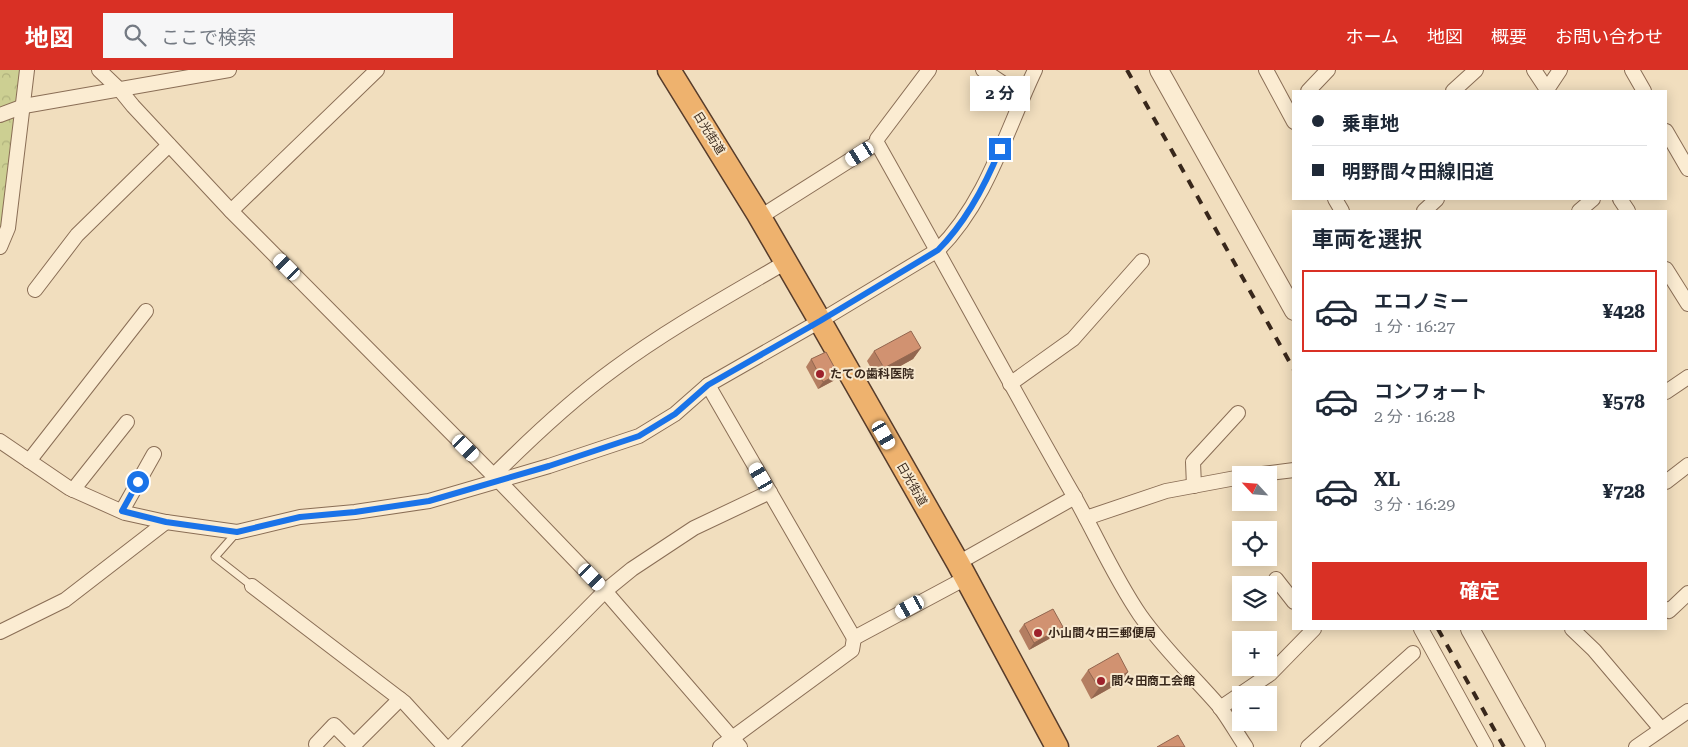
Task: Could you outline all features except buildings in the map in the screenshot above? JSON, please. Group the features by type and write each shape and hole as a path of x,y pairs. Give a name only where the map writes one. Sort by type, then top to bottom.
{"highway":[{"name":"日光街道","path":"669,70 760,218 820,321 962,571 1057,747"}],"street":[{"path":"0,247 8,228 28,70"},
{"path":"99,70 120,90 231,211 497,478 605,591 736,743"},
{"path":"0,115 24,106 229,70"},
{"path":"231,211 377,70"},
{"path":"929,70 877,139 877,143 938,250 1010,384 1075,497 1112,568 1140,615 1172,655 1220,708 1246,747"},
{"path":"983,70 1022,96"},
{"path":"0,441 73,490 122,511 166,522 237,532 300,517 355,512 429,501 497,478 639,436 675,414 708,385 938,250 951,237 976,200 1035,70"},
{"path":"1159,70 1292,307"},
{"path":"1266,70 1292,113"},
{"path":"1309,90 1328,70"},
{"path":"1454,90 1476,70"},
{"path":"1534,70 1546,90"},
{"path":"1548,90 1560,70"},
{"path":"1632,70 1643,90"},
{"path":"1667,133 1688,169"},
{"path":"760,218 877,143"},
{"path":"35,290 76,235 169,145"},
{"path":"1425,210 1436,200"},
{"path":"1580,210 1592,200"},
{"path":"1010,384 1073,339 1142,261"},
{"path":"497,478 541,428 613,369 652,342 786,262"},
{"path":"1667,271 1688,304"},
{"path":"29,460 146,311"},
{"path":"1667,391 1688,377"},
{"path":"708,385 854,638 852,650 736,743 720,747"},
{"path":"1194,486 1194,462 1238,413"},
{"path":"73,490 127,422"},
{"path":"122,511 154,454"},
{"path":"1667,481 1688,465"},
{"path":"1278,472 1292,470"},
{"path":"1086,518 1166,491 1232,478"},
{"path":"451,747 605,591 632,569 694,528 770,492"},
{"path":"854,638 962,571 1075,497"},
{"path":"0,632 65,600 166,522"},
{"path":"1277,580 1292,599"},
{"path":"252,586 400,699 445,747"},
{"path":"1667,610 1669,611 1688,593"},
{"path":"1220,708 1270,674 1314,630"},
{"path":"1422,630 1486,747"},
{"path":"1471,630 1536,747"},
{"path":"1573,630 1594,650 1661,729"},
{"path":"1308,747 1412,653"},
{"path":"316,744 334,725 354,746 400,699"},
{"path":"1636,747 1688,711"}],"lane":[{"path":"237,532 215,557 252,586"}],"green space":[{"path":"0,70 22,70 0,241"}],"railway":[{"path":"1127,70 1292,366"},
{"path":"1439,630 1504,747"}],"place":[{"name":"たての歯科医院","path":"820,374"},
{"name":"小山間々田三郵便局","path":"1038,633"},
{"name":"間々田商工会館","path":"1101,681"}],"route":[{"path":"138,482 122,511 125,513 166,522 237,532 300,517 355,512 429,501 549,466 639,436 675,414 708,385 938,250 951,237 976,200 1000,149"}]}
